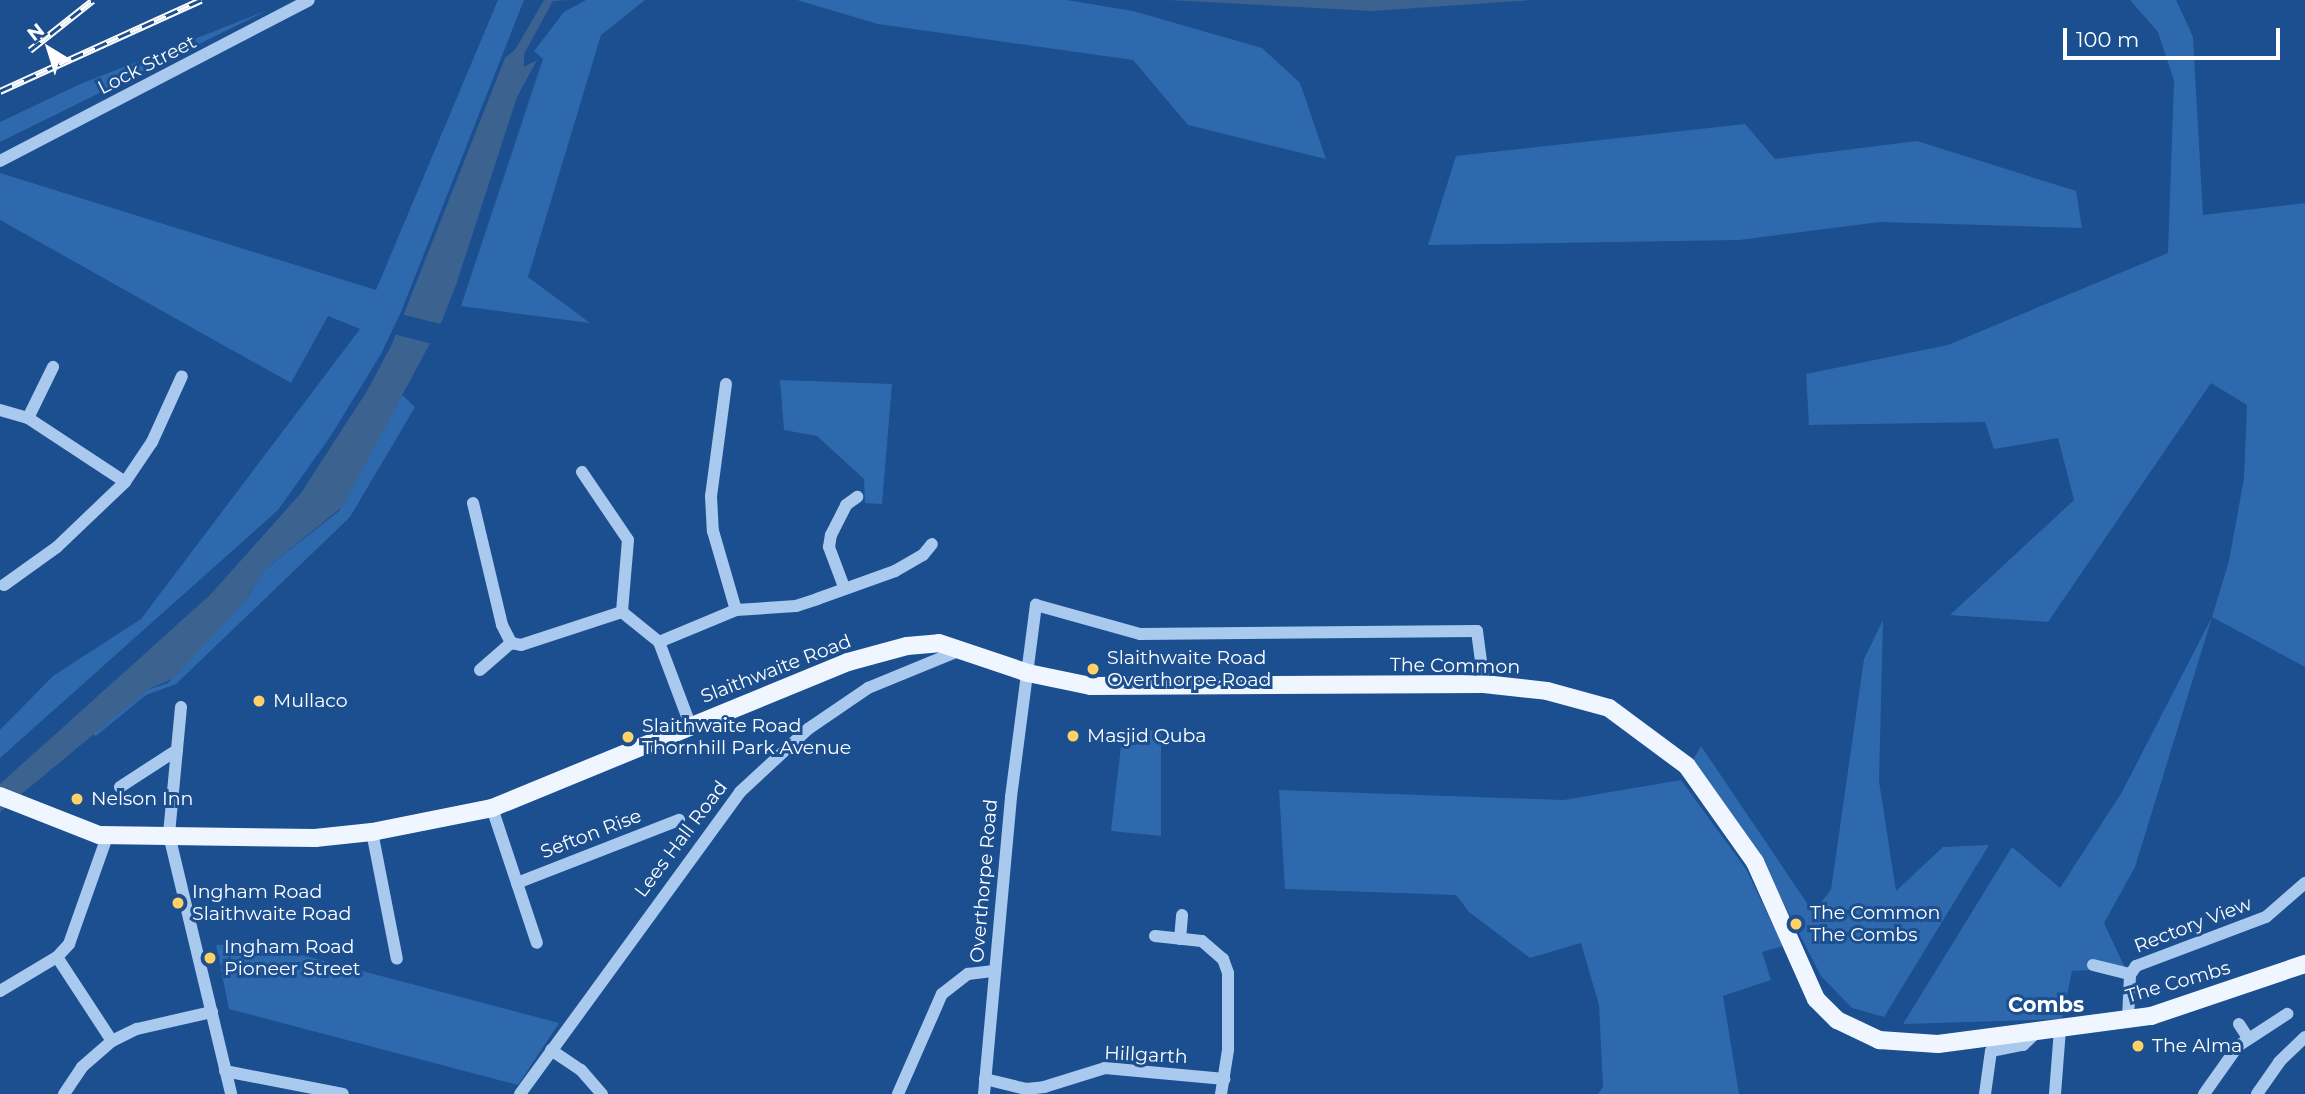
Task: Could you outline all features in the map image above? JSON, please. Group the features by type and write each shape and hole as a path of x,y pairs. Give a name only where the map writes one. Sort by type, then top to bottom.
{"main road":[{"name":"Slaithwaite Road","path":"0,796 33,812 108,834 315,838 372,832 492,808 690,724 848,662 906,646 939,643 964,649"},
{"name":"The Common","path":"964,649 1028,673 1091,686 1152,688 1483,684 1547,691 1609,708 1687,766 1755,862 1816,999 1836,1020 1861,1035"},
{"name":"The Combs","path":"1861,1035 1926,1045 2036,1033 2128,1019 2175,1008 2305,964"}],"street":[{"name":"Lock Street","path":"0,161 309,0"},
{"path":"28,418 54,367"},
{"path":"4,585 57,547 125,482 152,442 182,376"},
{"path":"726,384 711,496 713,531 736,610"},
{"path":"0,410 28,418 125,482"},
{"path":"582,472 628,540 622,612"},
{"path":"844,587 829,547 831,535 846,505 857,497"},
{"path":"473,503 499,613 511,643"},
{"path":"659,642 736,610 796,606 895,570 923,555 932,544"},
{"name":"Overthorpe Road","path":"984,1094 994,971 1036,605 1140,634 1476,631 1483,684"},
{"path":"622,612 659,642 690,724"},
{"path":"511,643 522,645 622,612"},
{"path":"480,670 511,643"},
{"name":"Lees Hall Road","path":"520,1094 740,792 808,729 868,688 964,649"},
{"path":"181,707 169,835 231,1094"},
{"path":"120,787 177,750"},
{"path":"492,808 537,943"},
{"name":"Sefton Rise","path":"517,883 679,820"},
{"path":"372,832 397,959"},
{"path":"0,991 57,957 76,927 108,834"},
{"name":"Rectory View","path":"2128,1019 2130,974 2136,966 2266,917 2305,883"},
{"path":"1180,939 1182,915"},
{"path":"1155,936 1214,947 1228,974 1224,1079 1221,1094"},
{"path":"57,957 112,1041"},
{"path":"2093,965 2130,974"},
{"path":"898,1094 942,994 968,974 994,971"},
{"path":"64,1094 82,1067 112,1041 137,1029 212,1012"},
{"path":"2204,1094 2220,1066 2248,1038 2287,1014"},
{"path":"2239,1024 2248,1038"},
{"path":"2055,1094 2060,1029"},
{"path":"1985,1094 1991,1051 2023,1045 2036,1033"},
{"path":"2257,1094 2279,1062 2305,1037"},
{"path":"551,1050 581,1070 602,1094"},
{"name":"Hillgarth","path":"985,1079 1026,1089 1044,1087 1105,1068 1224,1079"},
{"path":"225,1071 343,1094"}],"shaded area":[{"path":"498,0 524,0 401,312 381,354 330,437 278,510 0,758 0,730 53,676 141,619 360,329 328,316 291,383 0,220 0,173 376,290"},
{"path":"544,0 569,0 553,1 524,54 524,67 537,60 517,97 456,285 441,323 342,507 263,571 249,596 174,678 147,690 0,812 0,784 210,595 301,493 367,391 392,344 505,58 515,50"},
{"path":"586,0 645,0 601,35 528,277 590,323 461,306 543,59 534,51 564,12"},
{"path":"797,0 1067,0 1133,11 1262,48 1300,83 1326,159 1188,125 1133,60 878,24"},
{"path":"1168,0 1533,0 1372,11"},
{"path":"2130,0 2176,0 2193,37 2203,215 2305,203 2305,667 2212,617 2229,561 2244,478 2247,405 2211,383 2048,622 1950,615 2074,500 2058,438 1994,449 1985,422 1809,425 1806,374 1948,345 2168,253 2174,81 2158,32"},
{"path":"268,10 0,142 0,122 78,85"},
{"path":"1745,124 1775,159 1917,141 2076,191 2082,228 1880,222 1739,240 1428,245 1456,156"},
{"path":"780,380 892,384 882,504 865,503 864,479 817,436 784,430"},
{"path":"402,395 415,407 350,517 176,684 146,695 96,736 91,734 147,690 168,683 249,596 263,571 339,511"},
{"path":"2212,617 2135,867 2104,923 2125,968 2072,971 2062,1019 1903,1024 2012,847 2060,888 2122,792"},
{"path":"1883,620 1879,781 1896,891 1943,847 1989,845 1884,1017 1852,1008 1821,976 1764,865 1693,760 1701,746 1813,912 1831,890 1864,659"},
{"path":"1123,729 1161,731 1161,836 1111,831"},
{"path":"1681,780 1746,869 1783,946 1762,952 1771,980 1723,996 1739,1094 1598,1094 1603,1087 1599,1005 1581,943 1530,958 1469,912 1456,895 1285,889 1279,790 1564,800"},
{"path":"256,943 559,1023 518,1085 229,1009 216,945"}],"pier":[{"path":"401,314 444,325 433,344 393,334"}],"railway":[{"path":"30,50 93,0"},
{"path":"0,91 201,0"}],"place":[{"name":"Slaithwaite Road Overthorpe Road","path":"1093,669"},
{"name":"Mullaco","path":"259,701"},
{"name":"Masjid Quba","path":"1073,736"},
{"name":"Slaithwaite Road Thornhill Park Avenue","path":"628,737"},
{"name":"Nelson Inn","path":"77,799"},
{"name":"Ingham Road Slaithwaite Road","path":"178,903"},
{"name":"The Common The Combs","path":"1796,924"},
{"name":"Ingham Road Pioneer Street","path":"210,958"},
{"name":"The Alma","path":"2138,1046"}],"district":[{"name":"Combs","path":"2046,1005"}]}
